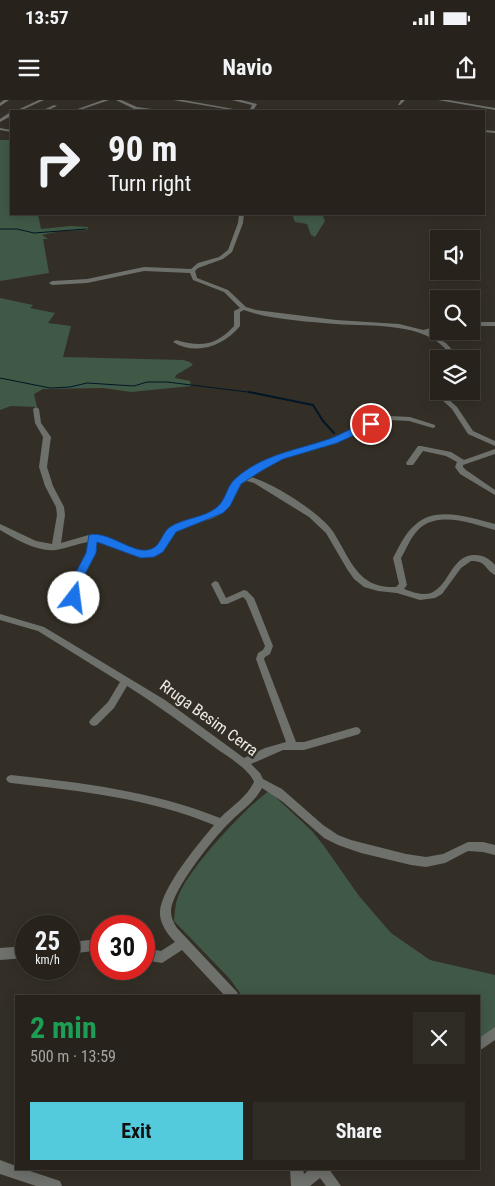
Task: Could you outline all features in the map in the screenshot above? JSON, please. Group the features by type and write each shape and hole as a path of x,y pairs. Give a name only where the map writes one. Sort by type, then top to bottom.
{"street":[{"path":"0,105 7,100"},
{"path":"19,110 42,100"},
{"path":"77,110 106,100"},
{"path":"120,101 131,100"},
{"path":"175,100 237,110"},
{"path":"234,100 256,105 252,110"},
{"path":"440,100 495,109"},
{"path":"120,101 140,110"},
{"path":"45,110 55,106"},
{"path":"132,110 135,108 154,110"},
{"path":"52,283 87,281 144,269 192,271 199,265 220,259 227,254 242,225 242,215"},
{"path":"192,271 195,279 231,294 244,308 255,312 352,323 397,324 423,332 450,350"},
{"path":"176,342 195,346 219,343 237,326 237,311 244,308"},
{"path":"480,324 495,324"},
{"path":"423,332 430,330"},
{"path":"446,400 455,408 470,432 495,444"},
{"path":"36,409 38,423 47,437 43,467 49,486 60,507 56,547"},
{"path":"0,527 45,547 56,547 81,539 92,538 105,540 141,554 151,554 159,550 172,530 223,508 237,482 274,459 334,441 388,418 410,419 433,426"},
{"path":"410,463 421,448 448,454 462,462 495,451"},
{"path":"462,462 460,469 495,493"},
{"path":"242,479 256,481 317,518 330,532 347,564 358,577 375,587 384,590 398,590 419,596 433,595 443,588 461,563 470,557 482,558 492,566 495,572"},
{"path":"398,590 403,585 397,558 420,524 451,518 495,527"},
{"path":"72,603 79,576 91,553 92,538"},
{"path":"216,584 224,602 241,594 248,594 250,598 269,646 267,652 261,655 260,659 292,745"},
{"name":"Rruga Besim Cerra","path":"0,617 41,630 126,681 190,722 257,776 259,782 255,792 222,823 187,870 168,900 166,916 168,924 183,943 232,995"},
{"path":"94,722 111,705 126,681"},
{"path":"243,763 268,751 292,745 304,746 356,731"},
{"path":"11,779 128,794 176,806 222,823"},
{"path":"259,782 277,791 329,837 341,841 421,862 432,862 441,859 471,844 495,850"},
{"path":"155,956 162,957 183,943"},
{"path":"0,954 15,953"},
{"path":"480,1044 495,1033"},
{"path":"0,1167 55,1186"},
{"path":"297,1170 299,1186"},
{"path":"299,1186 320,1170"},
{"path":"322,1170 334,1186"}],"green space":[{"path":"0,140 10,140 10,215 38,215 41,229 71,226 88,227 87,230 61,231 42,235 48,239 43,239 49,273 0,281"},
{"path":"292,215 322,215 325,221 315,237 311,235 307,224 295,222"},
{"path":"0,298 33,305 30,308 55,313 48,323 71,326 63,357 183,360 193,365 176,375 175,378 190,381 191,386 131,392 103,388 43,389 34,394 37,407 11,406 0,410"},
{"path":"269,791 312,831 359,896 391,933 430,960 495,975 495,1033 480,1044 480,995 241,995 230,979 174,921 175,909 184,885 193,871 218,840"}],"waterway":[{"path":"0,229 17,229 34,233 86,229"},
{"path":"0,378 50,388 70,387 87,383 134,386 147,382 167,382 251,392"},
{"path":"251,392 256,393"},
{"path":"251,392 313,405 323,421 334,433"}],"route":[{"path":"74,598 79,576 91,553 92,538 105,540 141,554 151,554 159,550 172,530 223,508 237,482 271,460 334,441 371,424"}]}
